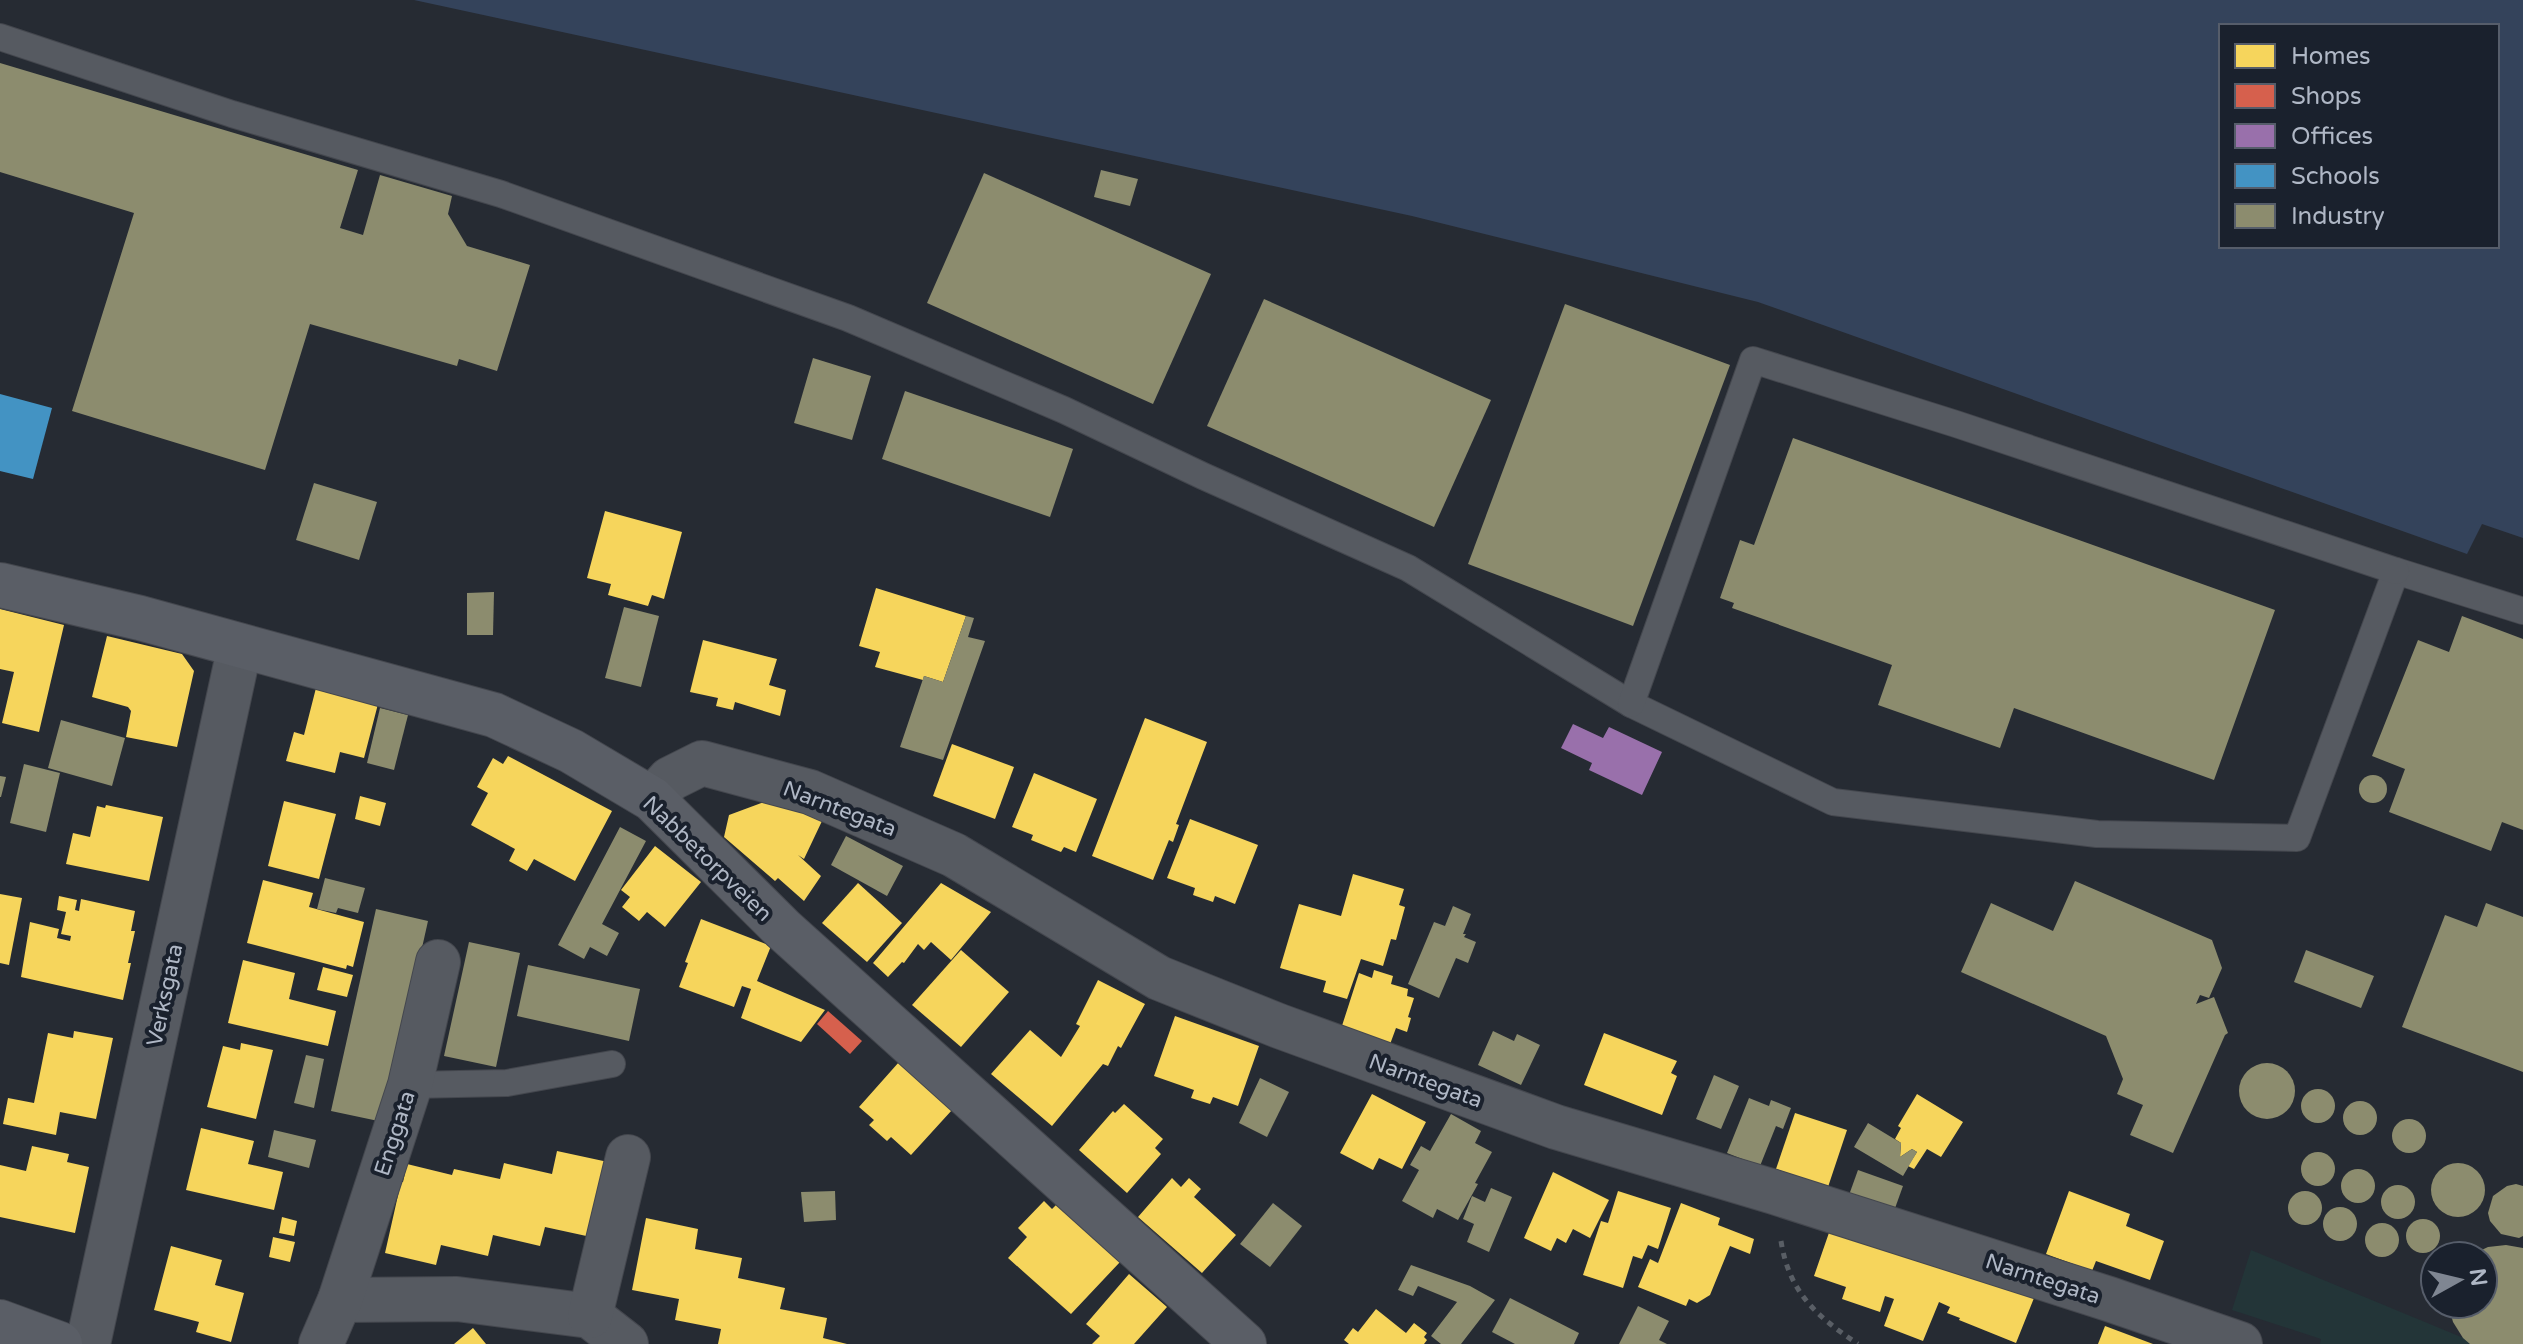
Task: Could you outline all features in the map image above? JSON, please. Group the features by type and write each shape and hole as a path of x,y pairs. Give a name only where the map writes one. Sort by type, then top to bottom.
{"main road":[{"name":"Nabbetorpveien","path":"0,585 140,618 494,715 571,751 652,799 783,929 1244,1344"},
{"path":"0,1322 60,1344"}],"street":[{"name":"Verksgata","path":"88,1344 240,646"},
{"name":"Narntegata","path":"652,799 670,779 702,763 810,792 954,855 1159,978 1279,1026 1556,1127 1774,1192 2240,1344"},
{"name":"Enggata","path":"321,1344 340,1300 410,1085 438,962"},
{"path":"590,1316 628,1157"},
{"path":"340,1300 457,1299 590,1316 626,1344"}],"lane":[{"path":"0,37 232,114 501,194 848,318 1064,410 1408,568 1631,704 1833,802 2097,834 2297,838 2396,571"},
{"path":"1631,704 1753,360 2523,611"},
{"path":"410,1085 507,1083 612,1064"}],"path":[{"path":"1774,1192 1784,1260 1797,1292 1819,1314 1858,1344"}],"shaded area":[{"path":"2251,1250 2478,1344 2320,1344 2321,1339 2232,1310"}],"water":[{"path":"414,0 2523,0 2523,538 2482,524 2467,554 1758,302 1412,216"}],"building: Homes":[{"path":"605,511 682,532 664,599 652,595 648,606 608,595 611,584 587,578"},
{"path":"876,588 966,616 943,682 875,667 880,652 859,646"},
{"path":"0,609 64,625 39,732 2,723 14,672 0,669"},
{"path":"107,636 182,654 194,671 177,747 126,737 131,711 128,707 92,697"},
{"path":"703,640 777,659 769,685 786,690 780,716 735,702 733,710 716,706 718,698 690,692"},
{"path":"316,688 378,704 364,758 340,752 335,773 286,761 294,732 304,735"},
{"path":"1145,718 1207,742 1176,824 1179,825 1173,842 1169,840 1153,880 1092,856"},
{"path":"952,744 1014,767 995,819 933,796"},
{"path":"508,756 612,811 575,881 534,859 527,871 509,861 515,849 471,825 488,793 477,787 493,758 503,764"},
{"path":"1034,773 1097,799 1076,852 1064,847 1061,852 1031,840 1033,835 1012,827"},
{"path":"360,796 386,803 380,826 355,819"},
{"path":"772,799 822,821 804,859 798,855 821,876 804,901 778,878 775,881 724,837 729,815"},
{"path":"284,801 336,814 319,879 268,866"},
{"path":"106,805 163,817 149,881 66,864 73,833 90,837 97,806 105,808"},
{"path":"1190,819 1258,845 1235,904 1215,896 1213,902 1193,895 1195,888 1167,878"},
{"path":"655,846 701,882 665,927 647,912 639,921 622,907 630,897 621,890"},
{"path":"1353,874 1404,889 1399,905 1405,907 1396,940 1391,939 1383,966 1361,959 1347,999 1323,992 1326,981 1280,968 1299,904 1341,916"},
{"path":"263,880 313,893 309,907 364,922 353,967 347,965 346,969 247,943"},
{"path":"858,883 902,923 867,962 822,923"},
{"path":"941,883 991,912 951,960 931,942 924,950 918,944 904,963 888,977 873,963"},
{"path":"0,894 22,898 9,965 0,963"},
{"path":"59,896 77,900 75,910 79,911 81,899 135,911 131,931 135,931 128,963 131,963 123,1000 21,977 30,922 59,929 57,938 70,941 71,936 61,934 66,912 57,910"},
{"path":"701,919 771,946 757,981 825,1010 801,1042 741,1018 751,989 742,986 734,1007 679,987"},
{"path":"961,950 1009,992 961,1047 912,1005"},
{"path":"243,960 295,973 289,999 336,1011 328,1046 228,1023"},
{"path":"323,967 353,975 347,997 317,990"},
{"path":"1374,970 1393,976 1391,984 1408,989 1407,996 1414,998 1407,1032 1396,1028 1389,1047 1340,1032 1359,973 1372,978"},
{"path":"1098,980 1145,1004 1108,1066 1103,1064 1052,1126 991,1074 1030,1030 1061,1057 1080,1026 1076,1024"},
{"path":"1175,1016 1259,1046 1238,1106 1213,1097 1210,1104 1191,1098 1194,1090 1154,1076"},
{"path":"74,1031 113,1038 96,1119 60,1112 56,1135 3,1124 8,1098 34,1103 48,1033 73,1038"},
{"path":"1604,1033 1677,1061 1671,1073 1677,1076 1662,1115 1584,1085"},
{"path":"241,1043 273,1050 256,1119 207,1107 223,1046 240,1050"},
{"path":"899,1062 952,1110 911,1155 891,1137 887,1141 869,1125 874,1120 859,1107"},
{"path":"1372,1094 1426,1122 1402,1169 1379,1158 1373,1170 1340,1153"},
{"path":"1917,1094 1963,1122 1941,1157 1927,1149 1914,1169 1908,1166 1917,1152 1912,1149 1900,1157 1901,1143 1895,1139 1901,1128 1898,1126"},
{"path":"1124,1104 1163,1139 1155,1148 1161,1154 1127,1193 1079,1150 1113,1111 1115,1113"},
{"path":"1795,1113 1847,1130 1828,1187 1776,1169"},
{"path":"201,1128 254,1141 248,1164 283,1172 274,1210 186,1190"},
{"path":"32,1146 69,1154 67,1162 89,1167 75,1233 0,1217 0,1165 26,1171"},
{"path":"557,1151 608,1162 591,1237 545,1227 540,1246 493,1235 488,1256 441,1245 436,1265 385,1253 407,1164 452,1175 454,1169 500,1179 504,1163 552,1174"},
{"path":"1553,1172 1609,1200 1590,1238 1573,1229 1566,1243 1557,1238 1551,1251 1524,1238"},
{"path":"1172,1178 1181,1187 1189,1178 1201,1189 1194,1197 1236,1235 1202,1273 1138,1217"},
{"path":"1618,1191 1671,1208 1658,1249 1648,1245 1642,1259 1633,1256 1623,1288 1583,1275 1601,1221 1608,1223"},
{"path":"2069,1191 2130,1214 2126,1226 2164,1241 2150,1280 2096,1261 2092,1271 2046,1254"},
{"path":"1044,1201 1052,1209 1057,1204 1120,1262 1071,1314 1008,1258 1027,1237 1018,1228"},
{"path":"1681,1203 1720,1218 1718,1225 1754,1239 1750,1254 1730,1246 1710,1295 1697,1303 1689,1299 1686,1306 1638,1287 1650,1259 1658,1263"},
{"path":"282,1217 297,1221 294,1236 279,1233"},
{"path":"646,1218 698,1229 695,1249 742,1258 738,1278 785,1288 780,1309 827,1318 823,1338 847,1344 718,1344 721,1329 675,1320 679,1299 632,1290"},
{"path":"1832,1224 2034,1298 2016,1343 1959,1320 1947,1313 1950,1307 1939,1302 1923,1341 1884,1326 1894,1299 1885,1296 1880,1312 1842,1299 1846,1287 1814,1276"},
{"path":"273,1237 295,1242 290,1262 269,1257"},
{"path":"171,1246 222,1260 215,1285 244,1293 231,1342 196,1332 199,1322 154,1310"},
{"path":"1129,1274 1167,1307 1134,1344 1092,1344 1100,1336 1086,1324"},
{"path":"1376,1309 1406,1333 1414,1323 1427,1333 1424,1337 1427,1340 1424,1344 1349,1344 1344,1340 1353,1328 1358,1332"},
{"path":"2105,1326 2153,1344 2098,1344"},
{"path":"473,1328 486,1344 454,1344"}],"building: Shops":[{"path":"828,1011 862,1041 850,1054 817,1024"}],"building: Offices":[{"path":"1573,724 1603,738 1609,727 1662,752 1642,795 1589,770 1592,763 1561,748"}],"building: Schools":[{"path":"0,394 52,408 33,479 0,471"}],"building: Industry":[{"path":"0,63 358,170 340,228 363,235 380,175 452,196 448,214 467,246 530,265 497,371 459,359 457,366 310,324 265,470 72,411 134,213 0,172"},
{"path":"1101,170 1138,179 1130,206 1094,197"},
{"path":"984,173 1211,274 1153,404 927,303"},
{"path":"1264,299 1491,400 1434,527 1207,426"},
{"path":"1565,304 1730,365 1633,626 1468,564"},
{"path":"813,358 871,376 852,440 794,423"},
{"path":"905,391 1073,449 1050,517 882,459"},
{"path":"1793,438 2275,610 2214,780 2014,708 2000,748 1878,705 1892,665 1732,608 1734,603 1720,598 1740,540 1754,545"},
{"path":"314,483 377,502 359,560 296,540"},
{"path":"494,592 493,635 467,635 467,593"},
{"path":"624,607 659,616 641,687 605,678"},
{"path":"966,616 974,618 968,637 985,641 943,760 900,747 924,676 943,682"},
{"path":"2462,616 2523,639 2523,830 2502,822 2491,851 2389,812 2405,769 2372,756 2418,640 2449,652"},
{"path":"380,708 408,715 394,770 367,763"},
{"path":"61,720 125,738 112,786 48,768"},
{"path":"24,764 60,773 46,832 10,823"},
{"path":"2373,775 2383,779 2387,789 2383,799 2373,803 2363,799 2359,789 2363,779"},
{"path":"0,776 6,777 1,797 0,797"},
{"path":"620,827 646,841 602,924 619,933 607,956 590,947 584,959 558,945"},
{"path":"846,836 903,866 887,896 831,865"},
{"path":"325,878 365,888 358,913 338,908 336,913 317,909"},
{"path":"2075,881 2212,940 2222,968 2209,998 2200,995 2196,1004 2214,997 2228,1033 2173,1153 2130,1135 2143,1105 2117,1094 2123,1079 2106,1036 1961,972 1991,903 2053,931"},
{"path":"2486,903 2523,917 2523,1072 2402,1027 2445,915 2477,927"},
{"path":"1453,906 1471,914 1463,934 1476,942 1468,963 1456,958 1439,998 1408,984 1434,922 1445,926"},
{"path":"376,909 428,921 383,1122 331,1111"},
{"path":"469,942 520,953 496,1067 444,1056"},
{"path":"2306,950 2374,976 2361,1008 2294,982"},
{"path":"528,965 640,989 629,1041 517,1016"},
{"path":"1493,1031 1514,1041 1517,1034 1540,1045 1521,1085 1478,1065"},
{"path":"306,1055 324,1059 314,1108 294,1103"},
{"path":"2267,1063 2287,1071 2295,1091 2287,1111 2267,1119 2247,1111 2239,1091 2247,1071"},
{"path":"1714,1075 1739,1086 1721,1129 1696,1119"},
{"path":"1260,1078 1289,1092 1267,1137 1239,1123"},
{"path":"2318,1089 2330,1094 2335,1106 2330,1118 2318,1123 2306,1118 2301,1106 2306,1094"},
{"path":"1749,1098 1769,1106 1771,1100 1791,1108 1783,1129 1776,1126 1760,1166 1727,1153"},
{"path":"2360,1101 2372,1106 2377,1118 2372,1130 2360,1135 2348,1130 2343,1118 2348,1106"},
{"path":"1451,1114 1481,1131 1475,1143 1492,1152 1458,1220 1437,1209 1433,1218 1402,1201 1419,1170 1410,1165 1421,1146 1430,1151"},
{"path":"2409,1119 2421,1124 2426,1136 2421,1148 2409,1153 2397,1148 2392,1136 2397,1124"},
{"path":"1868,1123 1901,1143 1900,1157 1912,1149 1917,1152 1903,1176 1854,1147"},
{"path":"274,1130 316,1140 309,1168 268,1157"},
{"path":"2318,1152 2330,1157 2335,1169 2330,1181 2318,1186 2306,1181 2301,1169 2306,1157"},
{"path":"2458,1163 2477,1171 2485,1190 2477,1209 2458,1217 2439,1209 2431,1190 2439,1171"},
{"path":"2358,1169 2370,1174 2375,1186 2370,1198 2358,1203 2346,1198 2341,1186 2346,1174"},
{"path":"1858,1170 1903,1186 1894,1211 1849,1195"},
{"path":"2516,1184 2523,1186 2523,1236 2519,1238 2501,1234 2490,1221 2488,1213 2493,1196"},
{"path":"2398,1185 2410,1190 2415,1202 2410,1214 2398,1219 2386,1214 2381,1202 2386,1190"},
{"path":"1491,1188 1512,1197 1489,1252 1467,1242 1474,1224 1463,1219 1472,1196 1485,1202"},
{"path":"835,1191 836,1220 804,1222 801,1192"},
{"path":"2305,1191 2317,1196 2322,1208 2317,1220 2305,1225 2293,1220 2288,1208 2293,1196"},
{"path":"1273,1203 1302,1226 1270,1267 1240,1244"},
{"path":"2340,1207 2352,1212 2357,1224 2352,1236 2340,1241 2328,1236 2323,1224 2328,1212"},
{"path":"2416,1220 2430,1220 2439,1229 2439,1240 2419,1240 2419,1252 2407,1243 2407,1229"},
{"path":"2382,1223 2394,1228 2399,1240 2394,1252 2382,1257 2370,1252 2365,1240 2370,1228"},
{"path":"2499,1246 2523,1248 2523,1344 2470,1344 2452,1320 2499,1320"},
{"path":"1411,1265 1470,1286 1495,1300 1461,1344 1441,1344 1431,1336 1457,1302 1418,1286 1413,1296 1398,1290"},
{"path":"1510,1298 1579,1333 1574,1344 1515,1344 1492,1332"},
{"path":"1638,1306 1669,1321 1659,1340 1667,1344 1619,1344"}]}
